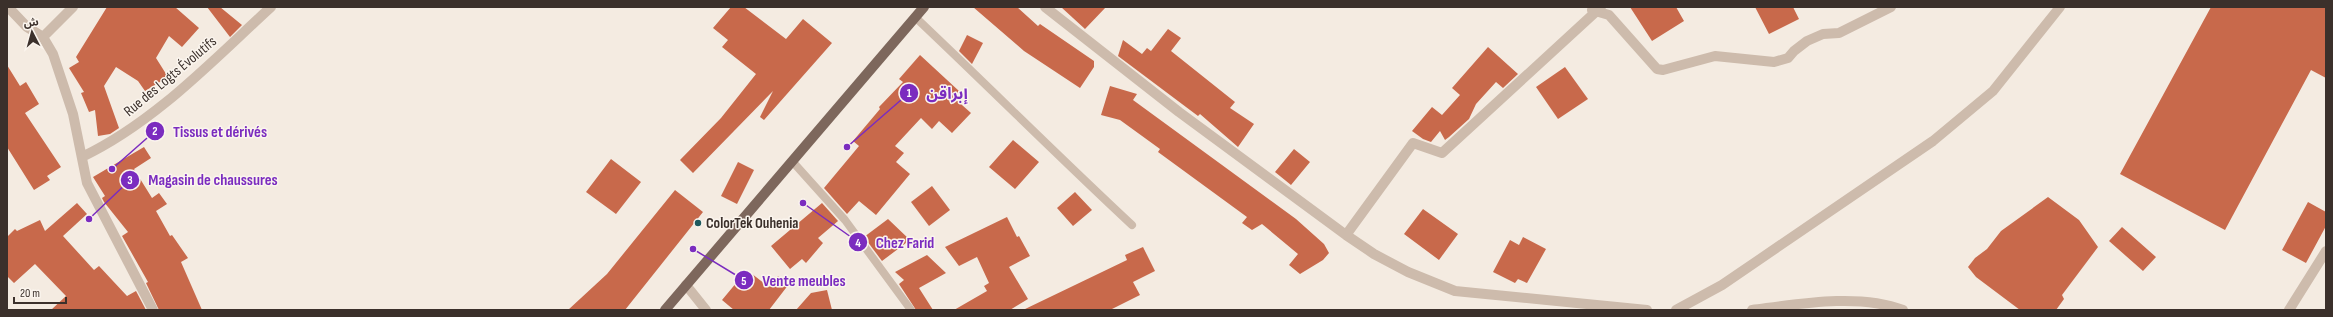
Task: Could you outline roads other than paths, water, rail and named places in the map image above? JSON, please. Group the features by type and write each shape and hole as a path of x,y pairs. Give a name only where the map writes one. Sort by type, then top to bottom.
{"main road":[{"path":"665,310 924,7"}],"street":[{"path":"8,7 27,27 43,37 53,54 73,114 87,183 124,256 154,310"},
{"path":"43,37 73,7"},
{"name":"Rue des Logts Évolutifs","path":"82,157 113,142 160,109 271,7"},
{"path":"1045,7 1179,112 1346,235 1374,254 1408,272 1455,291 1647,310"},
{"path":"1346,235 1413,143 1442,153 1595,8 1609,15 1657,69 1663,70 1715,56 1774,62 1788,58 1794,51 1823,34 1839,33 1891,7"},
{"path":"1676,310 1722,285 1933,141 1993,91 2060,7"},
{"path":"2290,310 2326,251"},
{"path":"686,285 706,310"},
{"path":"1752,310 1799,304 1847,302 1887,304 1903,310"}],"lane":[{"path":"915,17 1009,105 1068,165 1132,224"},
{"path":"792,161 845,220 911,310"}],"place":[{"name":"إبراقن","path":"847,147"},
{"name":"Tissus et dérivés","path":"112,169"},
{"name":"Chez Farid","path":"803,203"},
{"name":"Magasin de chaussures","path":"89,219"},
{"name":"ColorTek Ouhenia","path":"698,223"},
{"name":"Vente meubles","path":"693,249"}]}
